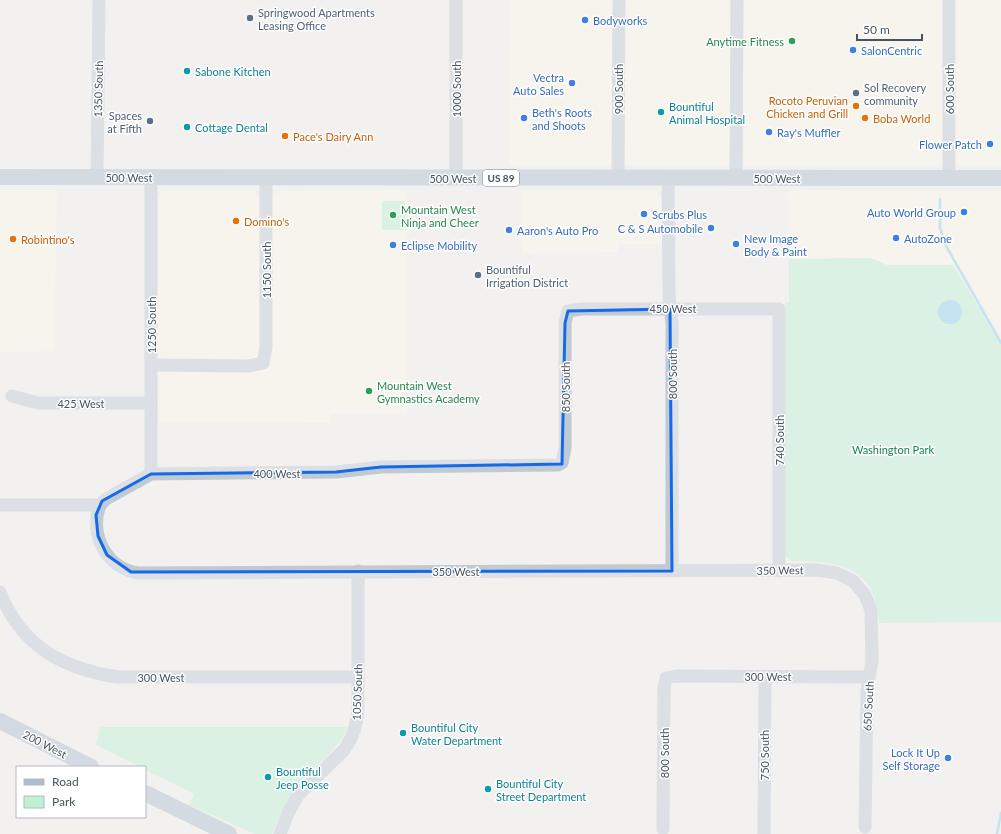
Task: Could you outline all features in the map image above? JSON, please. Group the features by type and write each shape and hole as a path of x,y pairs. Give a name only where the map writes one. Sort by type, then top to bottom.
{"main road":[{"name":"500 West","path":"0,177 1001,178"},
{"name":"200 West","path":"0,721 89,766"},
{"path":"146,793 229,834"}],"street":[{"name":"1350 South","path":"96,177 98,0"},
{"name":"1000 South","path":"456,0 456,178"},
{"name":"900 South","path":"618,178 619,0"},
{"path":"736,178 737,0"},
{"name":"600 South","path":"949,0 949,178"},
{"name":"1250 South","path":"151,177 151,474"},
{"name":"1150 South","path":"151,365 249,366 263,363 266,348 266,177"},
{"name":"800 South","path":"668,178 669,295 672,332 672,571"},
{"name":"450 West","path":"568,311 582,308 779,309"},
{"name":"740 South","path":"779,309 779,571"},
{"name":"850 South","path":"562,463 565,448 565,323 568,311"},
{"name":"425 West","path":"12,396 38,403 151,403"},
{"name":"400 West","path":"100,505 106,499 151,474 336,472 381,467 549,466 562,463"},
{"path":"0,505 100,505"},
{"name":"350 West","path":"100,505 96,515 96,527 102,547 114,562 131,572 827,571 846,576 860,588"},
{"name":"1050 South","path":"280,834 288,813 298,795 349,742 355,728 358,714 358,571"},
{"name":"650 South","path":"860,588 868,602 872,616 872,661 866,690 865,827"},
{"name":"300 West","path":"0,592 13,618 25,634 53,656 68,665 84,671 124,677 358,677"},
{"name":"300 West","path":"666,678 676,676 869,677"},
{"name":"750 South","path":"764,834 765,676"},
{"name":"800 South","path":"663,829 664,688 666,678"}],"highlighted area":[{"path":"670,309 672,571 131,572 107,555 98,536 96,515 102,501 151,474 336,472 381,467 562,464 565,323 568,311"}],"shaded area":[{"path":"510,0 1001,0 1001,165 509,165"},
{"path":"0,190 57,190 54,351 0,352"},
{"path":"406,190 407,413 331,414 330,423 158,422 157,201 161,191 255,191 259,199 260,263 273,197 277,191"},
{"path":"522,190 658,191 662,199 662,244 618,244 618,252 522,253"},
{"path":"788,190 1001,191 1001,336 959,265 887,265 871,258 789,259"}],"green space":[{"name":"Mountain West Ninja and Cheer","path":"382,201 405,201 405,230 382,230"},
{"name":"Washington Park","path":"871,258 887,265 953,265 1001,345 1001,622 879,623 876,604 871,589 862,578 852,570 839,565 808,561 791,561 785,555 784,304 789,302 789,259"},
{"path":"100,727 348,727 331,752 292,792 282,810 272,834 255,834 189,805 194,794 146,770 146,766 138,766 96,745"}],"water":[{"path":"950,300 958,304 962,312 958,320 950,324 942,320 938,312 942,304"}],"waterway":[{"path":"940,199 940,228 945,244 1001,343"},
{"path":"997,834 1001,813"}],"place":[{"name":"Springwood Apartments Leasing Office","path":"250,18"},
{"name":"Bodyworks","path":"585,20"},
{"name":"Anytime Fitness","path":"792,41"},
{"name":"SalonCentric","path":"853,50"},
{"name":"Sabone Kitchen","path":"187,71"},
{"name":"Vectra Auto Sales","path":"572,83"},
{"name":"Sol Recovery community","path":"856,93"},
{"name":"Rocoto Peruvian Chicken and Grill","path":"856,106"},
{"name":"Bountiful Animal Hospital","path":"661,112"},
{"name":"Beth's Roots and Shoots","path":"524,118"},
{"name":"Boba World","path":"865,118"},
{"name":"Spaces at Fifth","path":"150,121"},
{"name":"Cottage Dental","path":"187,127"},
{"name":"Ray's Muffler","path":"769,132"},
{"name":"Pace's Dairy Ann","path":"285,136"},
{"name":"Flower Patch","path":"990,144"},
{"name":"Auto World Group","path":"964,212"},
{"name":"Scrubs Plus","path":"644,214"},
{"name":"Mountain West Ninja and Cheer","path":"393,215"},
{"name":"Domino's","path":"236,221"},
{"name":"C & S Automobile","path":"711,228"},
{"name":"Aaron's Auto Pro","path":"509,230"},
{"name":"AutoZone","path":"896,238"},
{"name":"Robintino's","path":"13,239"},
{"name":"New Image Body & Paint","path":"736,244"},
{"name":"Eclipse Mobility","path":"393,245"},
{"name":"Bountiful Irrigation District","path":"478,275"},
{"name":"Mountain West Gymnastics Academy","path":"369,391"},
{"name":"Bountiful City Water Department","path":"403,733"},
{"name":"Lock It Up Self Storage","path":"948,758"},
{"name":"Bountiful Jeep Posse","path":"268,777"},
{"name":"Bountiful City Street Department","path":"488,789"}]}
